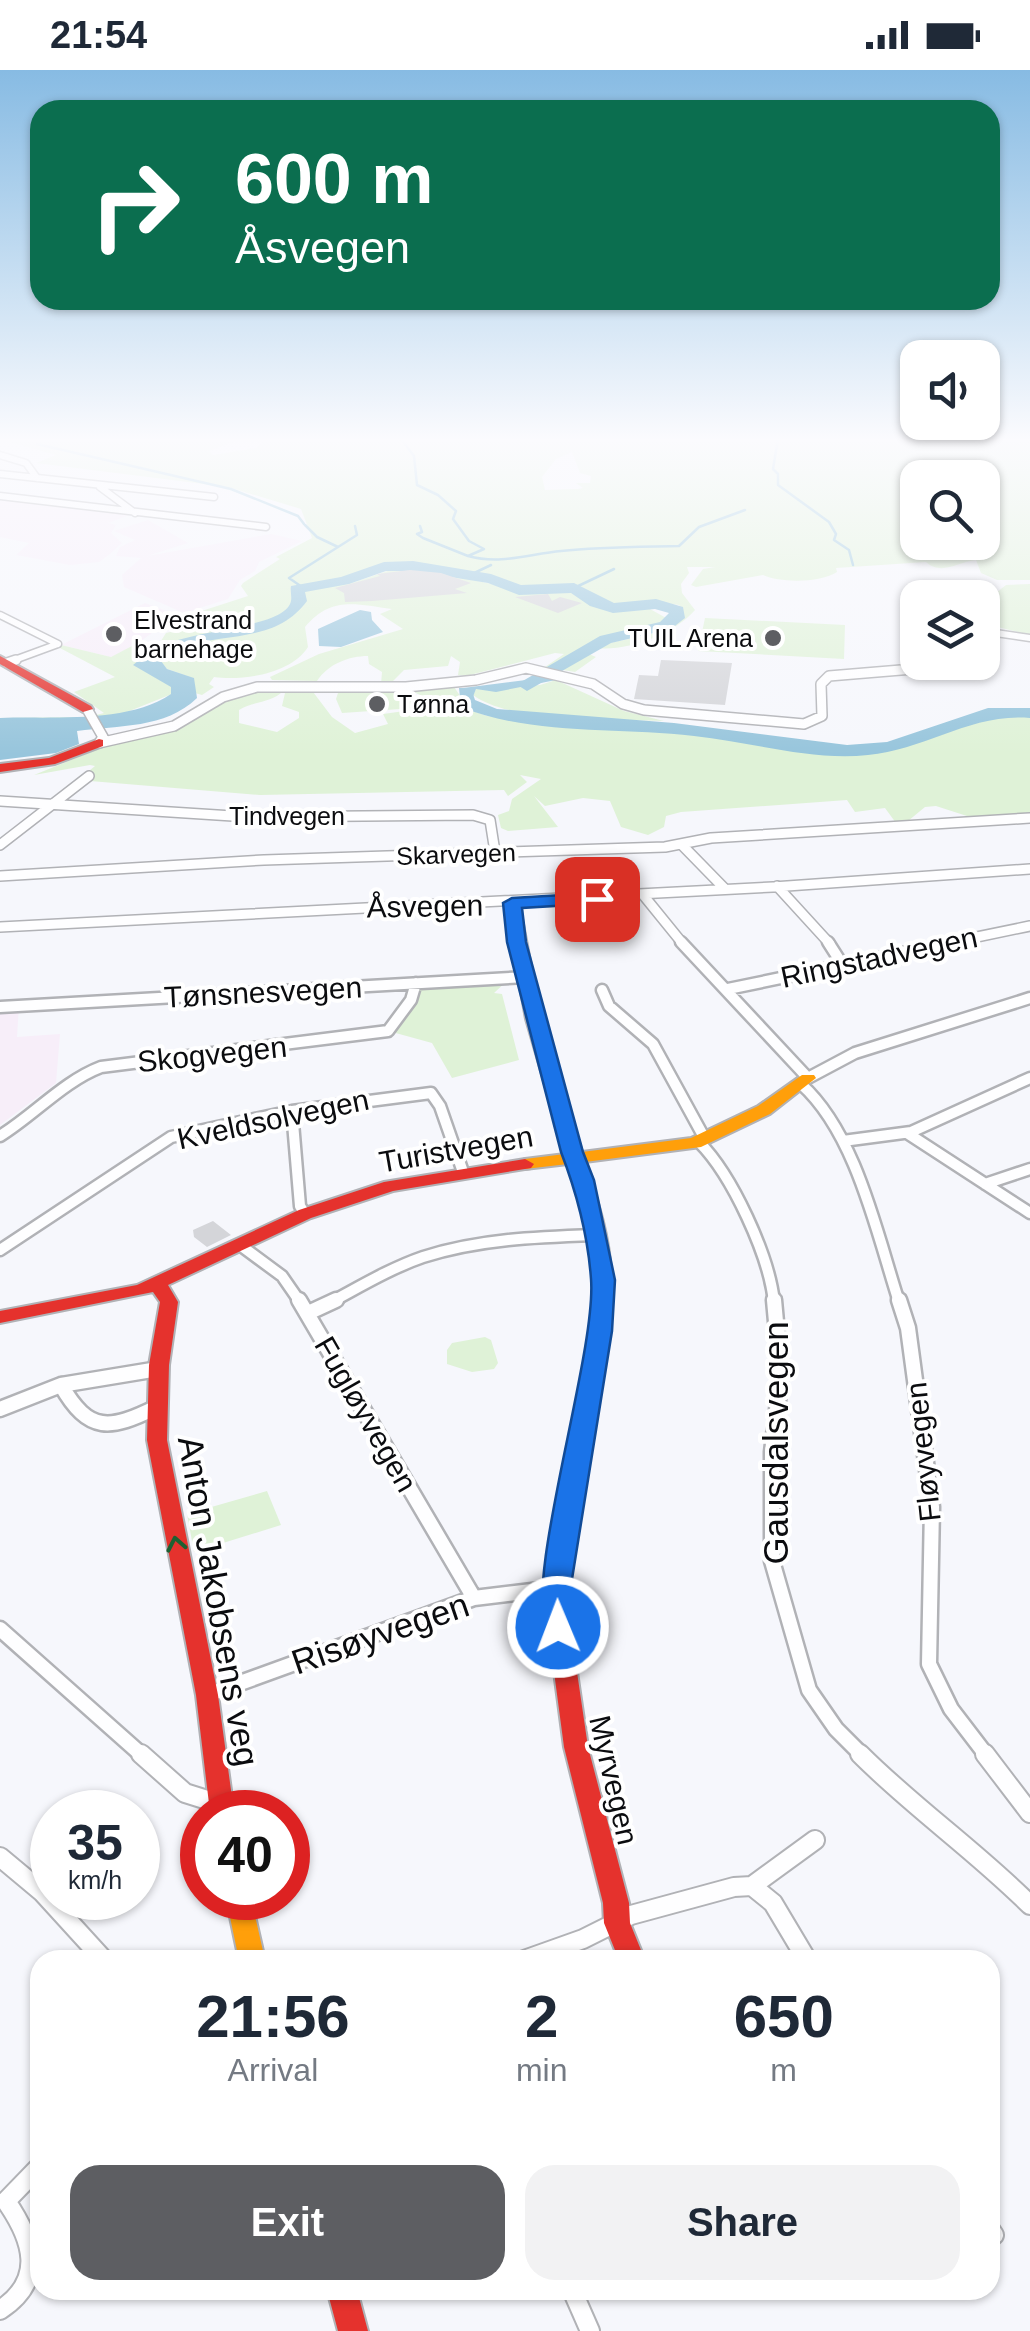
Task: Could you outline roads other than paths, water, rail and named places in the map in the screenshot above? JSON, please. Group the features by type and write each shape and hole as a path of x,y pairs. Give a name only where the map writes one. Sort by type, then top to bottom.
{"street":[{"path":"0,614 58,644 4,661"},
{"path":"1000,634 1030,638"},
{"path":"4,661 90,712 99,735"},
{"path":"0,768 51,761 99,735 174,726 222,697 257,687 406,687 476,680 522,668 592,684 632,707 793,725 820,718 822,684 829,676 900,670"},
{"path":"0,845 89,776"},
{"path":"0,801 50,807"},
{"name":"Tindvegen","path":"50,807 248,818 474,815 490,820 495,852"},
{"name":"Skarvegen","path":"0,876 264,860 683,846 707,838 1030,818"},
{"path":"683,846 725,889"},
{"name":"Åsvegen","path":"0,927 201,914 644,896 1030,869"},
{"path":"777,886 829,942 842,964"},
{"name":"Fløyvegen","path":"644,896 685,948 728,989 805,1081 843,1141 871,1206 908,1328 932,1507 928,1664 950,1709 1030,1813"},
{"name":"Myrvegen","path":"512,903 516,942 576,1158 603,1280 601,1322 557,1588 561,1650 576,1747 616,1903 617,1923 628,1950"},
{"name":"Ringstadvegen","path":"728,989 1030,926"},
{"name":"Tønsnesvegen","path":"0,1008 526,977"},
{"name":"Skogvegen","path":"0,1136 38,1113 83,1074 101,1067 388,1031 412,1000 416,984"},
{"name":"Gausdalsvegen","path":"602,990 608,1006 653,1044 768,1266 780,1376 772,1452 772,1561 809,1690 828,1720 894,1788 996,1871 1030,1905"},
{"name":"Turistvegen","path":"0,1316 158,1284 304,1214 366,1192 463,1172 652,1151 702,1140 764,1110 855,1053 1030,998"},
{"path":"843,1141 907,1133 1030,1078"},
{"name":"Kveldsolvegen","path":"0,1250 171,1137 292,1111 431,1093 440,1106 463,1172"},
{"path":"292,1111 300,1206 304,1214"},
{"path":"907,1133 1030,1213"},
{"path":"985,1184 1030,1170"},
{"path":"308,1313 412,1262 503,1241 595,1235"},
{"name":"Fugløyvegen","path":"240,1245 282,1276 308,1313 474,1598"},
{"name":"Anton Jakobsens veg","path":"158,1284 168,1302 158,1368 161,1468 207,1696 219,1790"},
{"path":"0,1409 60,1385 158,1368"},
{"path":"60,1385 84,1418 99,1427 114,1425 157,1406"},
{"name":"Risøyvegen","path":"207,1696 474,1598 557,1588"},
{"path":"0,1629 182,1790"},
{"path":"549,1950 631,1916 734,1887 752,1886 815,1840"},
{"path":"0,1856 42,1892 95,1950"},
{"path":"752,1886 773,1903 801,1950"},
{"path":"244,1920 250,1950"},
{"path":"30,2175 3,2199 16,2214 30,2268"},
{"path":"0,2310 23,2295 30,2275"},
{"path":"345,2300 353,2331"},
{"path":"576,2300 590,2331"}],"water":[{"path":"360,610 371,612 372,620 383,632 341,647 319,646 318,629"},
{"path":"159,644 178,644 158,657 167,669 194,678 197,698 184,708 141,724 77,731 79,744 56,753 0,760 0,718 111,714 153,704 171,694 171,687 133,665"},
{"path":"538,674 556,680 496,692 476,689 472,699 494,714 475,709 459,698 463,688 526,680"}],"waterway":[{"path":"333,545 338,547"},
{"path":"302,587 289,578 342,545"},
{"path":"439,545 468,556"},
{"path":"468,556 484,549 476,545"},
{"path":"468,556 503,559 576,550 681,545"},
{"path":"841,545 849,550 853,565"},
{"path":"470,575 491,565"},
{"path":"148,658 163,647 183,641 272,624 288,615 299,601 296,589 344,581 384,567 413,566 491,579 519,590 574,588 596,603 613,608 656,604 677,610 677,618 665,626 606,639 527,686"},
{"path":"574,588 614,569"},
{"path":"465,692 467,703 494,714 674,728 847,751 888,747 988,714 1030,713"}],"place":[{"name":"Elvestrand barnehage","path":"114,634"},
{"name":"TUIL Arena","path":"773,638"},
{"name":"Tønna","path":"377,704"}]}
